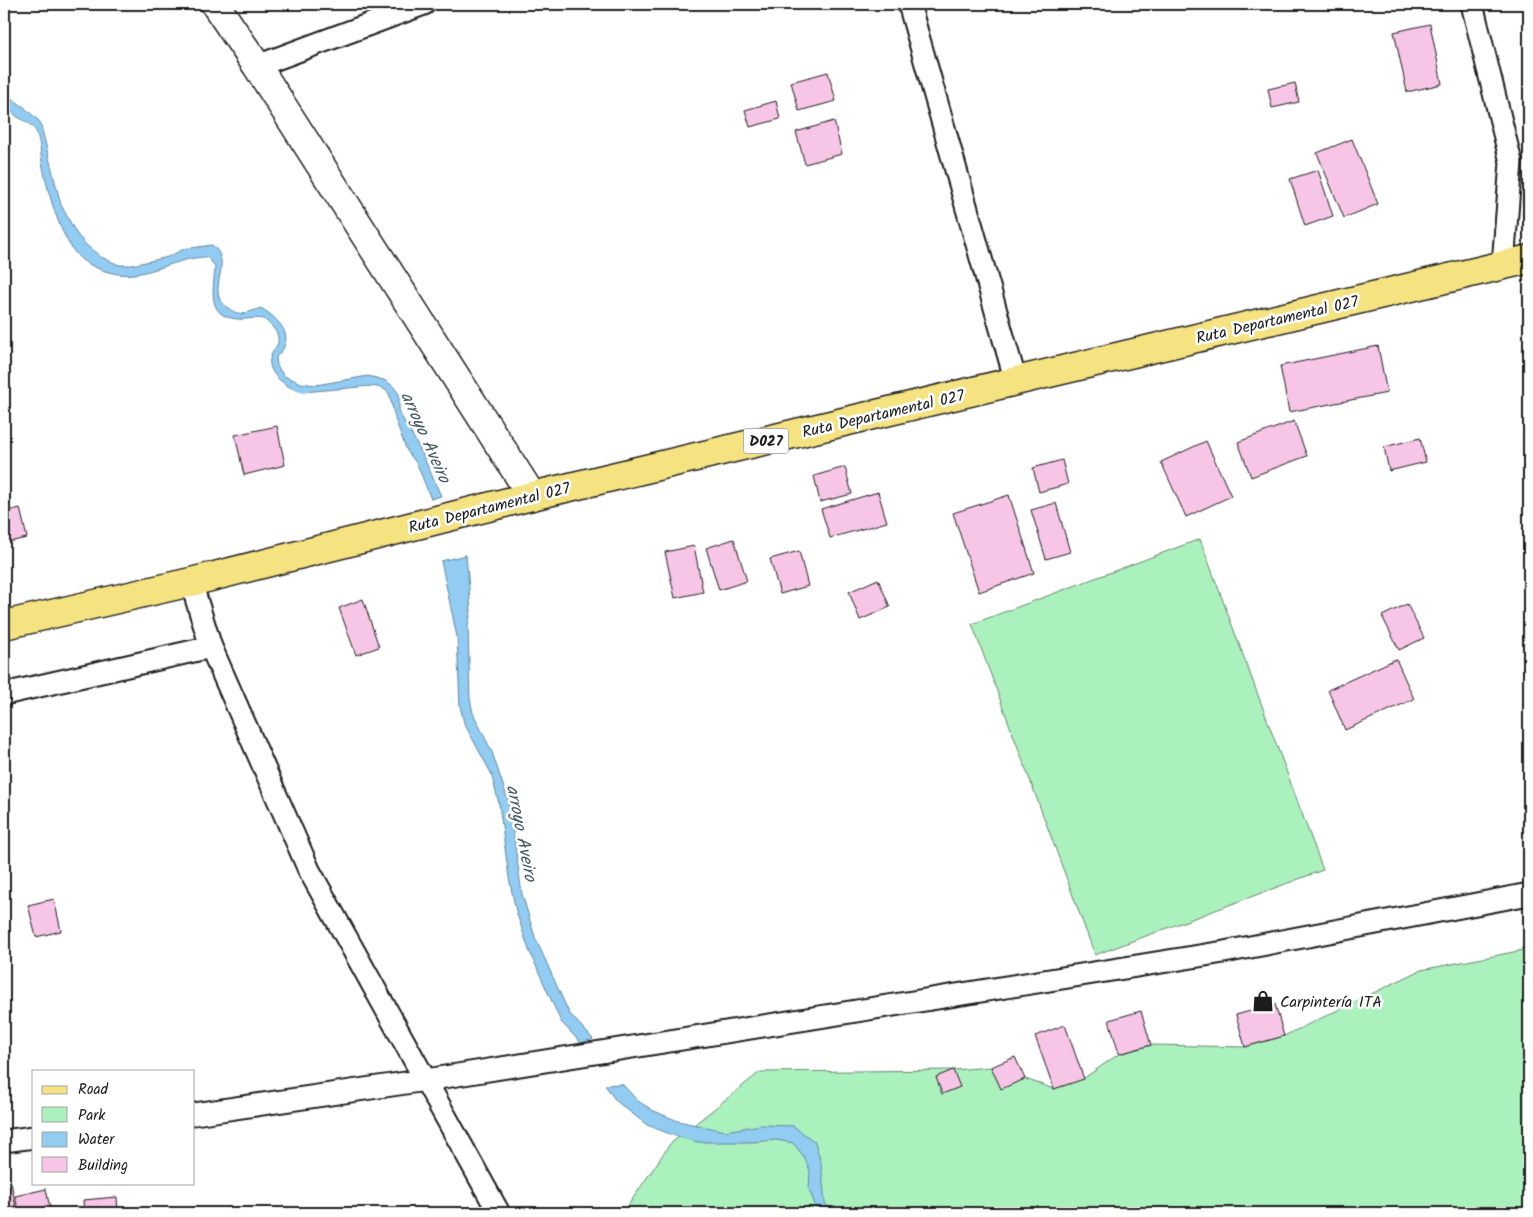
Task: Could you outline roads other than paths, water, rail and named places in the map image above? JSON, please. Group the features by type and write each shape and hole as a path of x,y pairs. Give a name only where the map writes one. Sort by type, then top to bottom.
{"main road":[{"name":"Ruta Departamental 027","path":"4,626 191,582 532,496 1529,259"}],"street":[{"path":"215,4 257,66 532,496"},
{"path":"257,66 424,4"},
{"path":"910,4 1016,382"},
{"path":"1472,4 1511,162 1503,265"},
{"path":"191,582 211,647 309,870 499,1213"},
{"path":"4,694 211,647"},
{"path":"195,1114 426,1080 1224,952 1529,894"},
{"path":"4,1141 32,1137"}],"water":[{"path":"4,93 24,107 40,122 61,205 76,233 86,245 101,257 119,265 132,265 168,257 184,249 212,245 218,251 221,258 218,293 221,302 236,313 261,308 268,312 284,329 285,343 276,357 277,366 284,376 301,383 316,385 368,376 384,380 393,386 399,394 399,412 421,451 441,496 431,499 417,464 407,451 396,422 389,393 382,388 371,386 303,392 292,388 280,380 275,376 270,365 271,356 278,343 276,332 264,319 237,319 220,313 216,307 213,292 215,266 207,257 185,260 140,273 129,274 104,271 82,260 74,251 61,228 47,186 36,132 32,126 4,105"},
{"path":"466,555 471,611 468,626 470,699 473,713 492,752 509,803 522,894 535,937 569,1013 593,1039 581,1043 561,1022 529,950 516,911 509,878 499,804 491,773 464,723 460,706 457,637 441,561"},
{"path":"622,1084 638,1101 654,1111 678,1121 725,1131 761,1125 793,1126 815,1142 821,1163 825,1203 832,1213 818,1213 809,1189 810,1171 805,1158 793,1143 776,1140 697,1142 670,1134 647,1125 616,1101 605,1085"}],"place":[{"name":"Carpintería ITA","path":"1263,1001"}],"water label":[{"name":"arroyo Aveiro","path":"426,437"},
{"name":"arroyo Aveiro","path":"522,833"}]}
